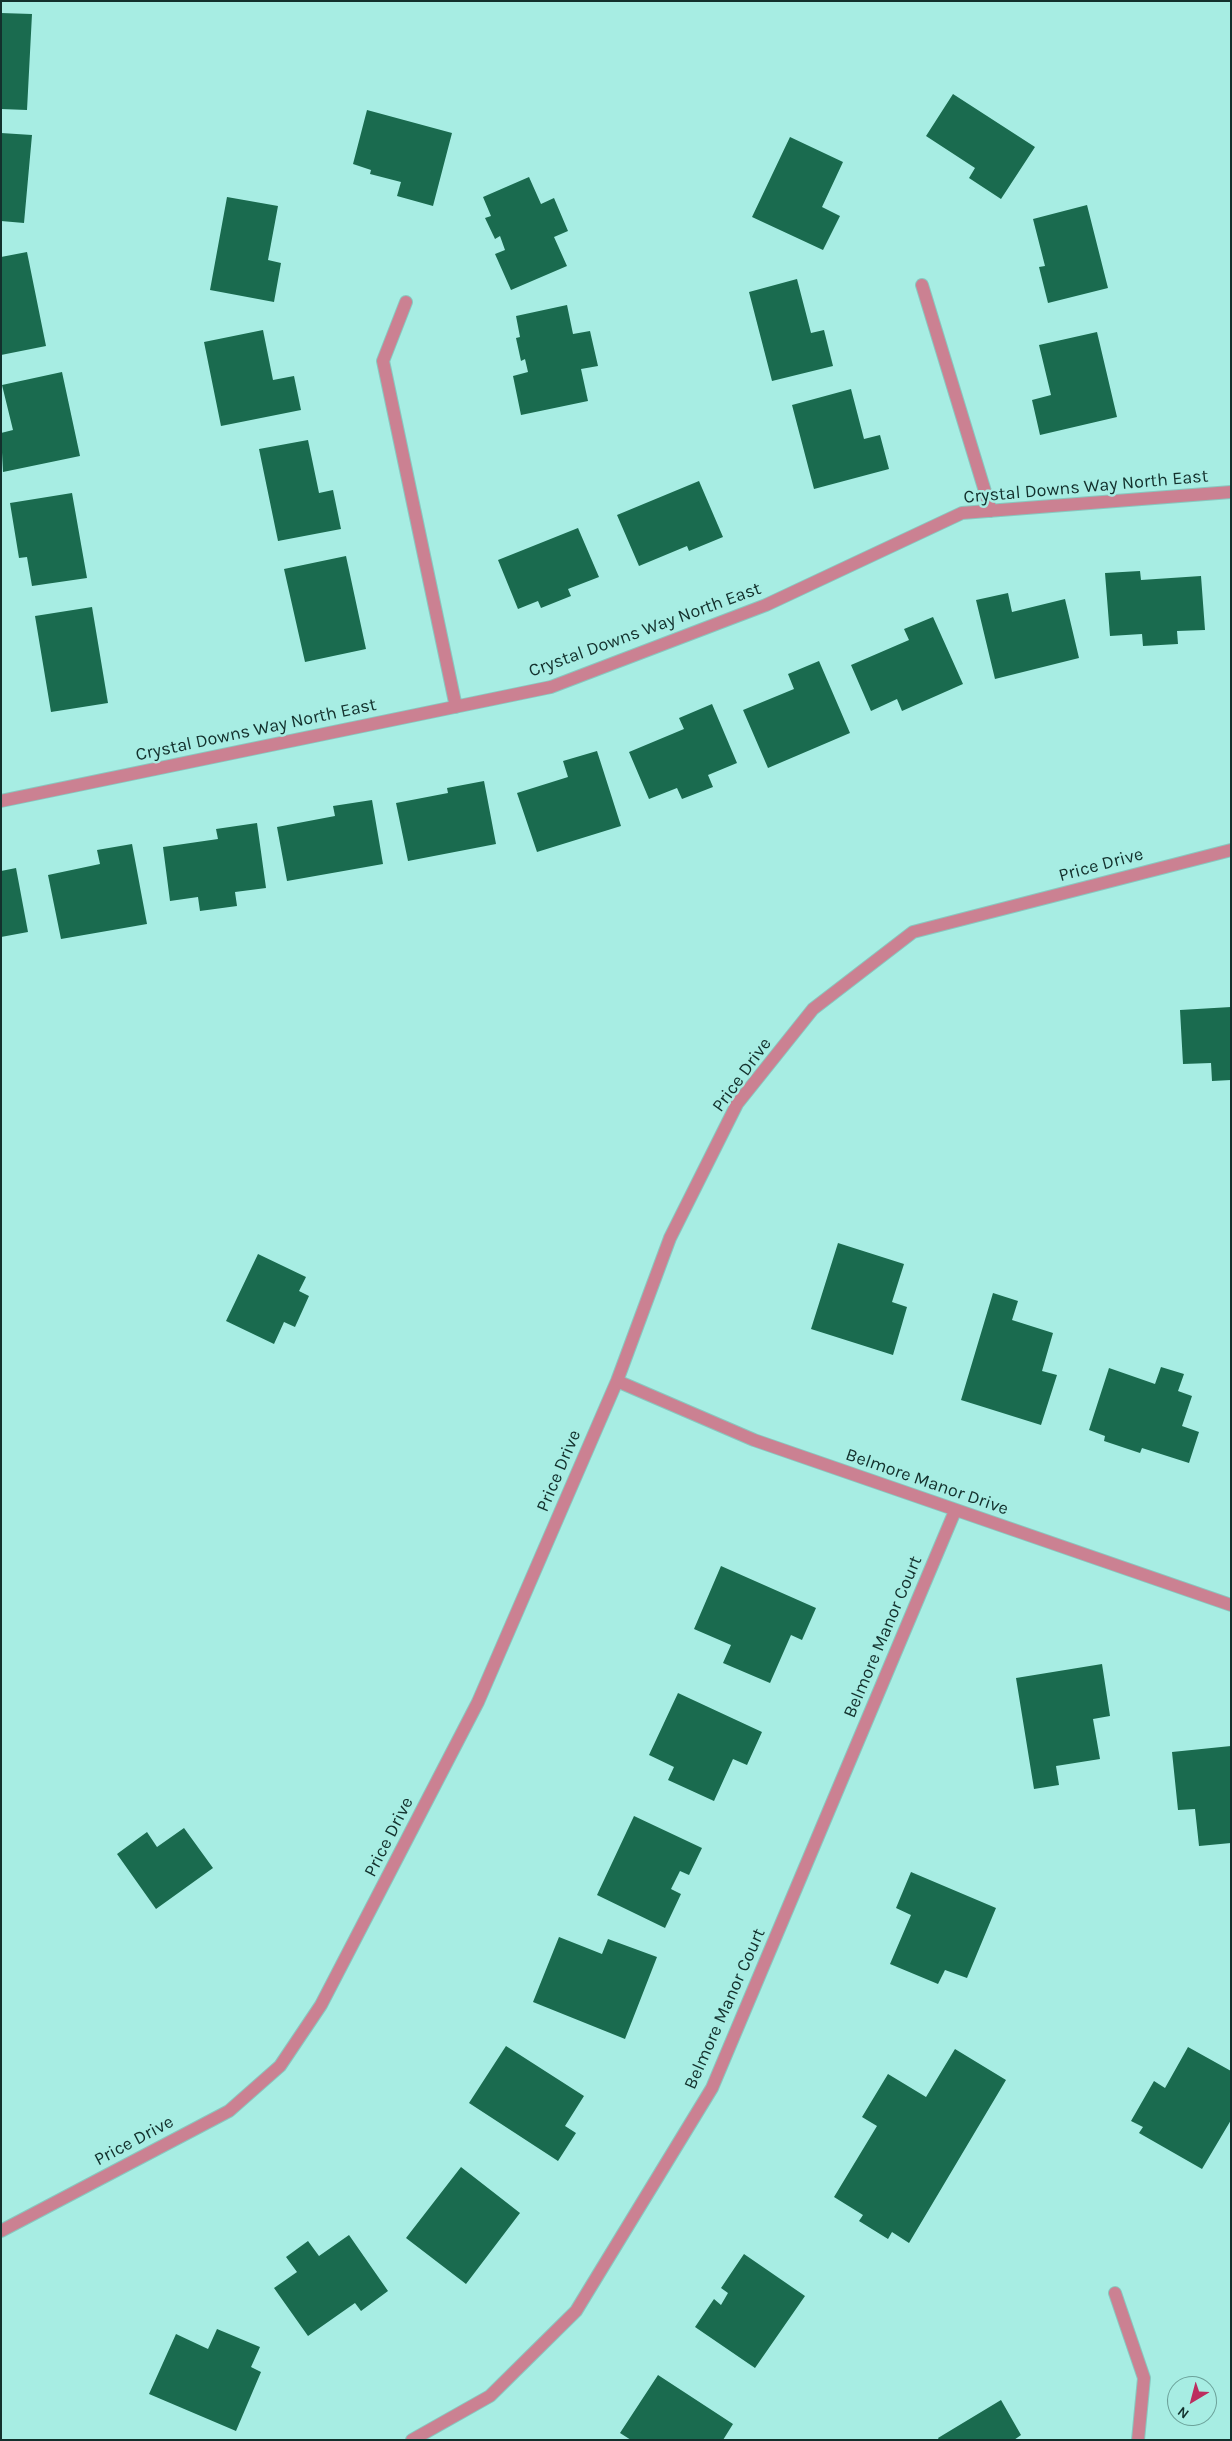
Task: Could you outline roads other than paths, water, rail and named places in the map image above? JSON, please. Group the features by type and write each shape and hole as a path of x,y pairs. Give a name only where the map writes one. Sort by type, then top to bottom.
{"street":[{"path":"922,285 991,511"},
{"path":"406,302 383,361 456,707"},
{"name":"Crystal Downs Way North East","path":"1,801 551,687 766,605 962,513 1231,492"},
{"name":"Price Drive","path":"1,2231 229,2112 280,2066 322,2005 478,1702 617,1381 670,1238 737,1104 813,1009 913,932 1231,850"},
{"name":"Belmore Manor Drive","path":"617,1381 754,1440 1231,1605"},
{"name":"Belmore Manor Court","path":"412,2440 490,2396 576,2311 712,2088 955,1511"},
{"path":"1115,2293 1144,2378 1138,2440"}]}
